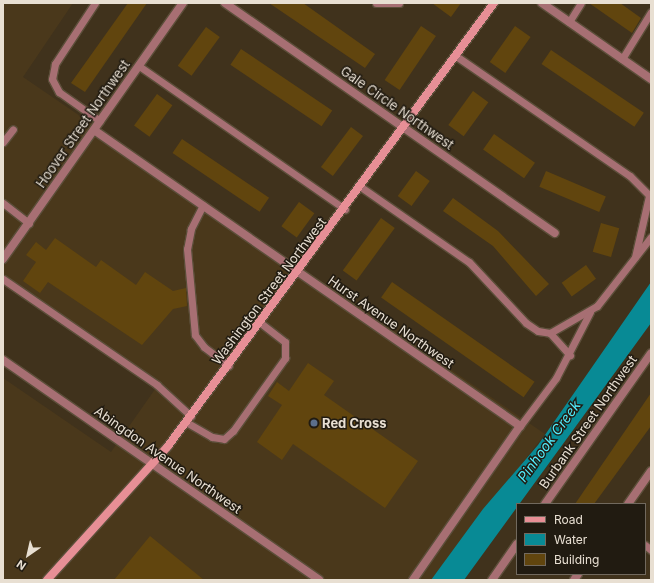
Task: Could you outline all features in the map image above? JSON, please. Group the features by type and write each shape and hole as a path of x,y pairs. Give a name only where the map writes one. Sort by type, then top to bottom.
{"main road":[{"name":"Washington Street Northwest","path":"47,580 153,464 189,419 299,272 494,3"}],"street":[{"name":"Hoover Street Northwest","path":"3,259 183,3"},
{"name":"Gale Circle Northwest","path":"225,3 555,233"},
{"path":"542,3 651,79"},
{"name":"Hurst Avenue Northwest","path":"94,130 520,426"},
{"name":"Burbank Street Northwest","path":"546,503 651,353"},
{"name":"Abingdon Avenue Northwest","path":"3,360 319,580"},
{"path":"413,580 520,426"},
{"path":"629,503 651,471"},
{"path":"492,580 516,545"}],"lane":[{"path":"95,3 58,58 52,79 59,92 100,122"},
{"path":"376,3 399,3"},
{"path":"569,22 581,3"},
{"path":"622,59 651,12"},
{"path":"456,56 630,176 650,197 634,263"},
{"path":"139,66 345,209"},
{"path":"3,142 13,129"},
{"path":"361,186 469,262 526,323 538,331 550,333 590,312"},
{"path":"3,203 29,222"},
{"path":"203,206 191,229 187,249 195,335 204,347 229,366"},
{"path":"520,426 570,355 590,312 634,263 651,237"},
{"path":"3,279 157,385 189,419 212,437 224,439 233,431 285,358 285,342 261,323"},
{"path":"550,333 570,355"}],"shaded area":[{"path":"3,3 73,3 23,77 545,434 431,580 3,580 3,378 111,452 158,385 3,282"}],"water":[{"name":"Pinhook Creek","path":"651,282 651,323 520,503 516,503 516,509 464,580 431,580 483,509 538,445"}],"building":[{"path":"128,3 147,3 85,92 71,83"},
{"path":"269,3 303,3 375,54 365,68"},
{"path":"432,3 461,3 451,17"},
{"path":"589,3 620,3 641,18 632,33"},
{"path":"421,26 436,36 400,90 385,80"},
{"path":"515,26 531,37 505,73 490,62"},
{"path":"206,27 220,37 192,76 178,66"},
{"path":"241,49 332,111 322,126 230,65"},
{"path":"551,50 644,113 634,127 541,64"},
{"path":"473,91 488,102 464,136 448,125"},
{"path":"157,94 172,105 149,137 134,126"},
{"path":"351,127 363,136 333,176 321,167"},
{"path":"494,134 535,163 524,178 483,150"},
{"path":"182,139 269,198 260,212 172,153"},
{"path":"416,171 430,181 412,206 398,196"},
{"path":"546,171 606,196 599,212 539,187"},
{"path":"453,198 498,231 549,284 536,296 493,246 443,211"},
{"path":"299,202 314,213 297,237 281,226"},
{"path":"381,218 395,228 357,281 343,271"},
{"path":"601,223 619,228 611,257 593,252"},
{"path":"55,238 96,267 101,260 136,285 145,272 173,291 186,288 187,306 173,309 142,345 48,282 40,293 23,281 36,262 26,255 36,242 46,250"},
{"path":"586,265 596,279 572,296 562,283"},
{"path":"392,282 535,382 524,397 381,298"},
{"path":"308,363 334,381 324,395 418,461 385,508 293,444 282,460 257,442 282,405 268,396 277,382 289,391"},
{"path":"651,393 651,426 595,503 576,503"},
{"path":"150,536 204,580 114,580"}],"place":[{"name":"Red Cross","path":"314,423"}]}
